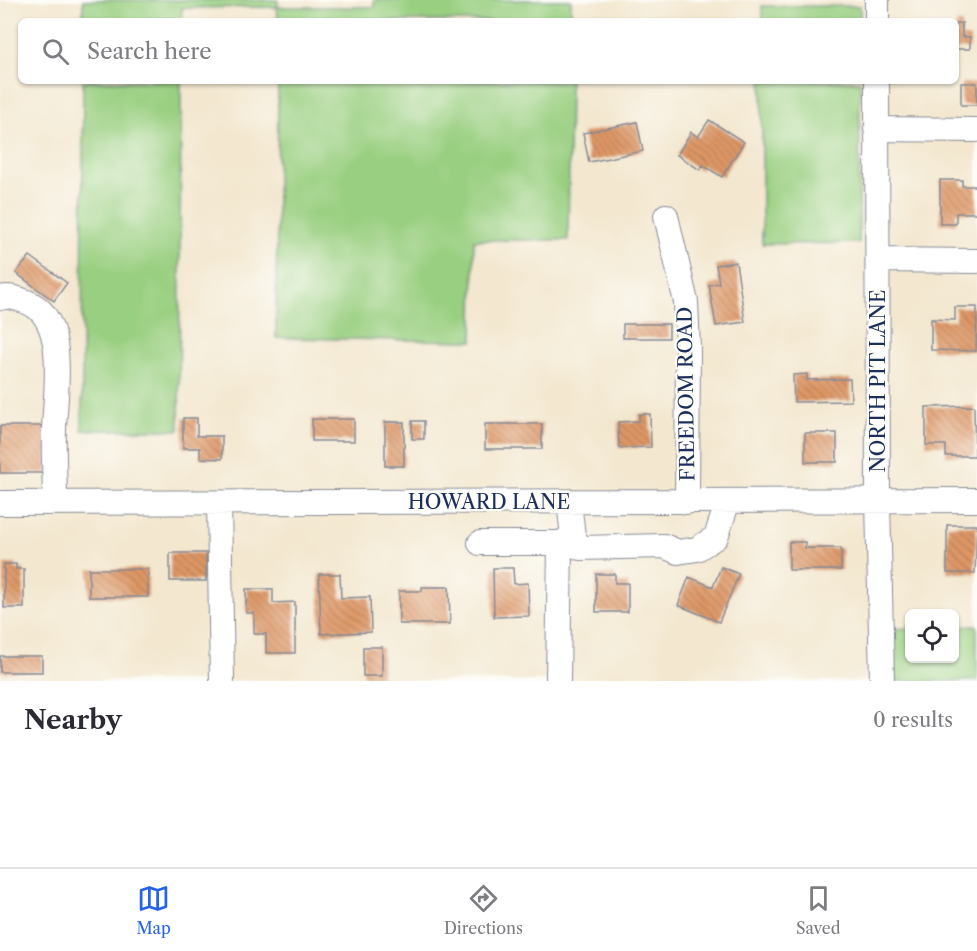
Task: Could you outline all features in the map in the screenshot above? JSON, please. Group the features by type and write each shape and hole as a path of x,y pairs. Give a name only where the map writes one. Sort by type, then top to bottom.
{"street":[{"path":"877,0 877,18"},
{"name":"NORTH PIT LANE","path":"877,84 878,500 882,681"},
{"path":"876,129 977,130"},
{"name":"FREEDOM ROAD","path":"666,216 686,302 687,501"},
{"path":"878,260 977,261"},
{"path":"0,298 6,296 38,306 48,320 53,333 58,383 54,429 55,503"},
{"name":"HOWARD LANE","path":"0,503 977,500"},
{"path":"480,543 566,539 580,548 664,546 678,552 697,549 716,537 728,501"},
{"path":"558,681 569,502"},
{"path":"219,503 222,681"}],"green space":[{"path":"83,0 278,0 278,7 374,7 374,0 571,0 571,18 278,18 277,7 182,8 181,18 83,18"},
{"path":"762,6 860,6 860,18 762,18"},
{"path":"83,84 181,84 179,430 82,430"},
{"path":"278,84 570,84 568,240 474,240 473,341 276,338"},
{"path":"762,84 860,84 859,243 762,244"},
{"path":"977,626 977,681 893,681 893,629 905,628 905,663 959,663 959,627"}],"building":[{"path":"959,23 962,23 962,37 970,37 970,49 959,49"},
{"path":"961,83 977,83 977,105 961,105"},
{"path":"709,120 744,142 722,177 703,165 700,170 677,155 691,132 698,137"},
{"path":"637,122 643,151 589,162 583,133"},
{"path":"940,180 962,180 962,186 977,186 977,213 956,213 956,224 940,224"},
{"path":"30,256 67,283 54,301 16,273"},
{"path":"736,262 745,322 716,326 709,285 719,283 716,265"},
{"path":"955,307 977,307 976,351 931,350 931,319 955,320"},
{"path":"623,324 669,324 669,338 623,338"},
{"path":"807,374 807,380 850,379 851,401 794,402 793,375"},
{"path":"974,406 975,456 946,456 946,445 926,445 926,407"},
{"path":"639,414 650,414 651,447 619,448 618,422 639,421"},
{"path":"183,418 197,418 197,436 222,436 222,459 200,458 200,448 183,448"},
{"path":"312,419 354,419 354,441 312,441"},
{"path":"412,421 424,421 424,439 412,439"},
{"path":"385,422 404,422 404,466 385,466"},
{"path":"485,424 542,424 542,449 485,449"},
{"path":"0,426 47,426 47,473 0,473"},
{"path":"805,433 837,433 837,462 805,462"},
{"path":"947,525 977,525 975,573 947,573"},
{"path":"789,542 805,542 805,548 841,548 841,570 789,570"},
{"path":"170,553 206,553 206,581 170,581"},
{"path":"4,564 16,564 16,569 24,569 24,608 4,608"},
{"path":"721,567 739,574 719,622 678,605 689,577 713,587"},
{"path":"493,568 513,568 514,584 528,583 529,616 494,617"},
{"path":"89,569 148,569 148,597 89,597"},
{"path":"319,574 340,574 341,598 370,597 371,632 321,634"},
{"path":"596,574 615,574 615,583 628,583 628,612 596,612"},
{"path":"422,587 449,587 450,624 399,624 399,591 422,591"},
{"path":"246,589 273,589 273,603 295,602 295,653 266,653 266,634 254,634 254,613 246,613"},
{"path":"363,647 382,647 382,676 363,676"},
{"path":"0,656 42,656 42,672 0,672"}]}
